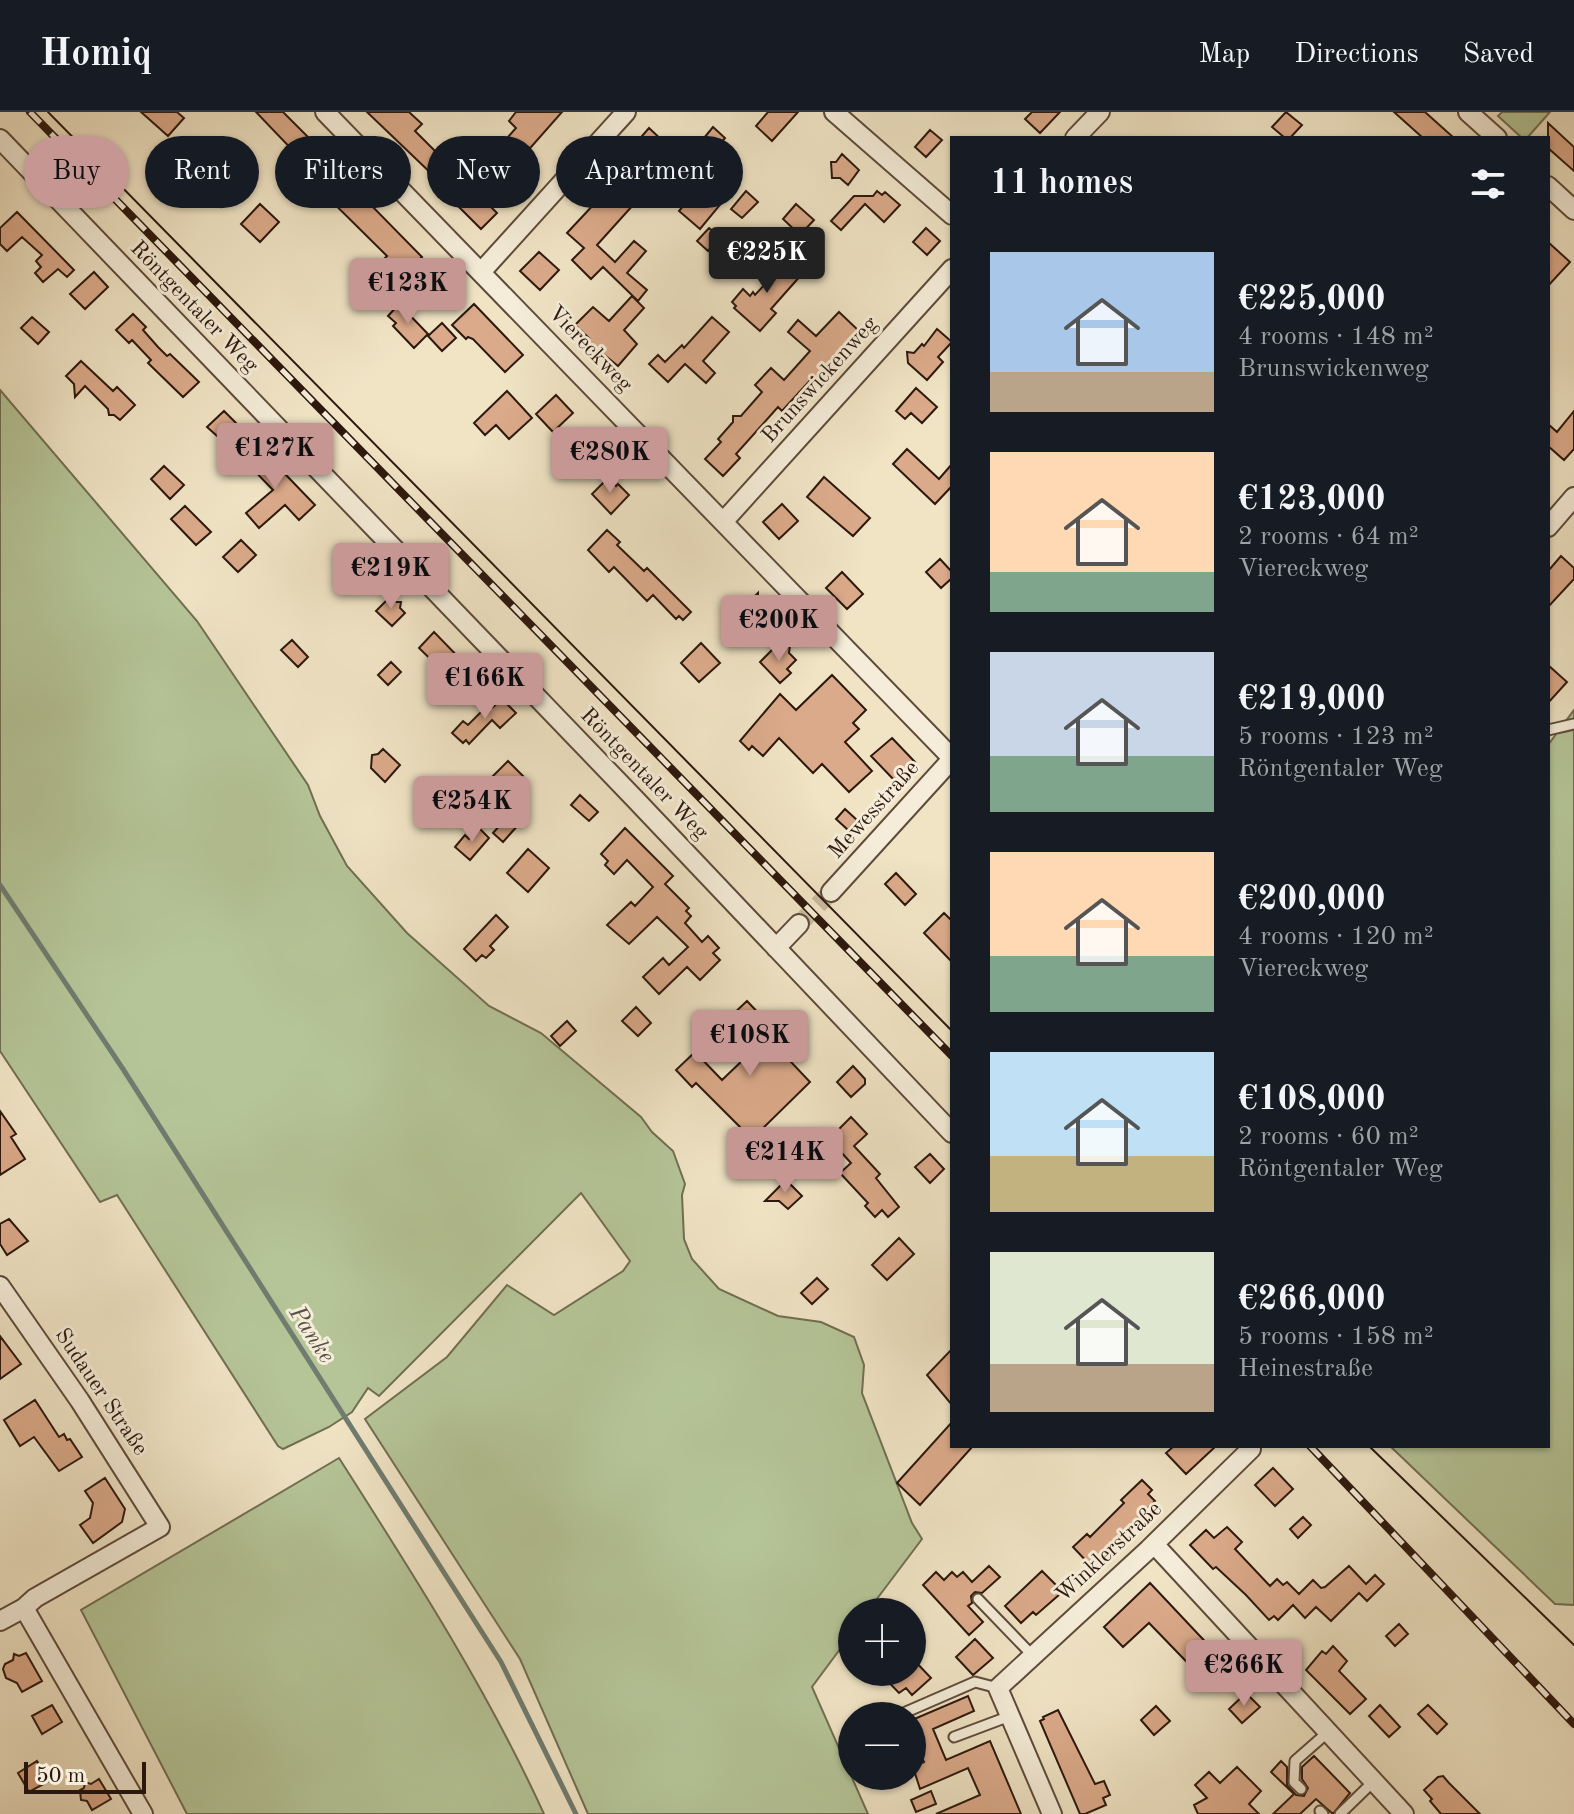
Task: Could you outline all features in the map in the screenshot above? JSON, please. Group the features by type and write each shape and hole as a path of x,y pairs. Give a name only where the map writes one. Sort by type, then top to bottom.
{"street":[{"name":"Viereckweg","path":"325,112 950,757"},
{"path":"482,271 626,112"},
{"path":"834,112 950,213"},
{"path":"1077,136 1100,112"},
{"path":"1468,112 1495,136"},
{"name":"Röntgentaler Weg","path":"0,139 950,1131"},
{"path":"1550,188 1574,210"},
{"name":"Brunswickenweg","path":"723,522 950,271"},
{"path":"1550,525 1574,497"},
{"name":"Mewesstraße","path":"831,892 950,761"},
{"path":"776,948 799,924"},
{"name":"Sudauer Straße","path":"0,1286 80,1401 160,1527 35,1598 24,1608"},
{"name":"Winklerstraße","path":"998,1688 1154,1544 1250,1448"},
{"path":"1154,1544 1404,1814"},
{"path":"0,1621 24,1608 143,1814"},
{"path":"998,1688 1052,1814"}],"lane":[{"path":"1550,730 1574,724"},
{"path":"978,1599 1033,1656"},
{"path":"926,1703 975,1682 998,1688"},
{"path":"954,1737 1010,1716"},
{"path":"1301,1789 1294,1782 1295,1761 1328,1732"},
{"path":"1340,1814 1374,1781"}],"green space":[{"path":"1502,112 1550,112 1529,136 1520,136 1498,116"},
{"path":"0,390 197,621 308,785 320,816 347,866 407,933 489,1006 541,1033 641,1117 673,1151 685,1184 682,1195 684,1239 692,1259 719,1289 778,1316 821,1322 854,1337 864,1365 862,1393 912,1523 922,1539 878,1598 838,1598 838,1652 812,1687 838,1746 838,1790 857,1790 868,1814 588,1814 520,1659 365,1419 447,1357 507,1285 554,1315 623,1271 630,1261 581,1193 379,1396 368,1388 352,1412 283,1449 278,1446 117,1195 100,1202 0,1051"},
{"path":"1574,710 1574,1605 1555,1604 1392,1448 1550,1448 1550,742"},
{"path":"339,1458 474,1677 544,1814 187,1814 81,1610"}],"building":[{"path":"141,112 177,112 184,118 168,136"},
{"path":"256,112 283,112 307,136 279,136"},
{"path":"367,112 409,112 422,124 415,131 427,143 427,169 411,154 411,136 392,136"},
{"path":"516,112 562,112 540,137 509,136 516,128 509,121"},
{"path":"768,112 798,112 772,141 756,126"},
{"path":"1032,112 1060,112 1040,133 1025,119"},
{"path":"1286,112 1302,125 1292,136 1283,136 1272,127"},
{"path":"1394,112 1425,112 1452,136 1421,136"},
{"path":"1548,123 1574,147 1574,171 1550,150"},
{"path":"713,127 723,136 706,136"},
{"path":"649,128 658,136 642,136"},
{"path":"930,130 942,140 926,157 915,147"},
{"path":"842,154 859,170 848,185 840,178 832,178 831,162 836,162"},
{"path":"746,191 758,202 742,218 731,209 743,208"},
{"path":"877,191 882,195 885,192 900,205 884,222 865,204 841,230 831,221 854,196 873,196"},
{"path":"796,204 814,220 800,235 783,219"},
{"path":"259,205 279,222 260,242 241,224"},
{"path":"338,208 374,208 422,257 401,278 383,260 387,256"},
{"path":"460,208 492,208 497,213 481,229"},
{"path":"590,208 630,208 597,245 615,262 634,241 646,251 627,273 647,290 638,301 603,267 591,279 572,260 584,248 567,233"},
{"path":"682,208 717,208 700,229 679,211"},
{"path":"17,212 74,270 67,277 58,269 43,282 35,273 41,267 36,261 42,255 22,237 7,251 0,244 0,228"},
{"path":"709,228 720,237 708,251 697,241"},
{"path":"926,228 940,241 927,255 913,242"},
{"path":"1550,244 1570,262 1550,284"},
{"path":"539,252 559,270 540,290 520,271"},
{"path":"782,257 802,274 771,309 776,313 760,331 734,308 736,306 732,302 743,289 750,296 753,292 755,295 777,271 773,267"},
{"path":"94,272 108,287 85,309 70,294"},
{"path":"632,296 644,308 624,330 637,344 618,366 586,340 589,338 575,325 593,307 609,321"},
{"path":"399,304 428,334 414,348 393,326 396,323 388,316"},
{"path":"474,304 523,355 505,372 473,339 466,339 452,325"},
{"path":"839,312 859,331 782,411 778,407 736,454 740,458 723,476 705,459 721,442 718,439 733,422 733,416 741,416 762,392 755,385 771,368 784,380 810,351 788,332 798,320 816,336"},
{"path":"133,314 146,327 143,330 158,347 167,356 170,354 199,382 183,397 148,363 151,360 132,340 129,343 116,330"},
{"path":"32,317 49,332 38,344 21,328"},
{"path":"712,317 729,332 703,361 715,373 706,383 685,364 668,382 649,364 658,355 665,362 682,345 684,348"},
{"path":"442,323 456,338 442,351 428,336"},
{"path":"937,329 950,340 938,357 943,362 927,380 908,363 907,352 914,353 922,344 924,346"},
{"path":"81,361 113,391 117,387 135,405 120,420 109,415 108,409 85,386 75,397 74,384 66,376"},
{"path":"916,388 937,407 922,423 911,413 905,419 896,411"},
{"path":"507,391 532,418 509,439 496,425 485,435 474,423"},
{"path":"556,395 573,413 553,432 536,414"},
{"path":"224,411 240,427 233,434 236,438 227,445 207,427"},
{"path":"1574,411 1574,449 1564,460 1550,448 1550,426 1557,432"},
{"path":"597,431 612,448 591,467 576,451"},
{"path":"258,446 315,505 299,520 285,505 259,528 246,513 273,490 243,459"},
{"path":"907,449 939,479 950,466 950,488 935,504 893,464"},
{"path":"164,466 184,485 170,499 151,479"},
{"path":"824,477 870,518 853,536 807,497"},
{"path":"608,478 629,495 611,514 592,494"},
{"path":"782,504 798,521 779,539 763,522"},
{"path":"185,506 211,532 196,545 171,519"},
{"path":"607,530 620,542 617,545 644,571 647,568 691,612 683,620 679,616 676,619 653,595 647,601 614,567 609,572 588,550"},
{"path":"241,540 256,555 238,572 223,557"},
{"path":"362,554 380,572 362,590 344,572"},
{"path":"1561,556 1574,568 1574,579 1550,605 1550,569"},
{"path":"940,559 950,570 950,580 941,588 926,572"},
{"path":"842,572 863,594 847,609 826,588"},
{"path":"758,593 758,605 767,615 752,630 736,615"},
{"path":"390,597 395,602 401,602 400,608 405,613 392,626 376,611"},
{"path":"434,632 469,668 455,683 419,648"},
{"path":"292,640 308,657 298,667 281,650"},
{"path":"701,643 720,663 699,682 681,663"},
{"path":"790,645 789,653 796,660 787,669 791,673 780,683 760,662 772,650"},
{"path":"391,662 401,672 388,685 378,675"},
{"path":"1550,667 1567,682 1550,701"},
{"path":"832,675 866,710 853,723 859,729 845,742 872,771 849,792 822,764 813,773 779,738 763,756 752,746 749,750 740,741 780,694 796,710"},
{"path":"502,699 516,713 500,728 492,720 469,744 466,740 463,743 452,733 463,721 468,725 490,703 493,707"},
{"path":"892,738 915,762 896,782 871,756"},
{"path":"383,749 400,765 385,782 371,768 372,755"},
{"path":"508,761 523,776 507,792 492,777"},
{"path":"580,795 598,812 589,821 571,805"},
{"path":"845,809 857,820 848,830 836,819"},
{"path":"509,815 519,824 503,842 493,833"},
{"path":"479,828 489,838 470,860 455,847 465,835 469,839"},
{"path":"625,828 673,876 665,884 689,908 686,911 691,916 685,923 702,942 708,936 719,948 713,953 720,960 700,980 687,967 659,994 643,977 663,958 669,965 688,947 657,917 629,944 607,925 631,902 635,906 653,887 627,860 614,874 605,865 608,861 601,854"},
{"path":"528,849 549,868 528,892 507,873"},
{"path":"896,873 916,894 905,905 885,884"},
{"path":"944,913 950,919 950,960 924,933"},
{"path":"496,915 508,927 490,946 494,950 486,958 482,955 476,961 464,949"},
{"path":"747,1001 763,1018 756,1025 810,1082 752,1139 696,1083 692,1087 676,1070 695,1052 722,1080 757,1047 729,1018"},
{"path":"636,1007 651,1023 638,1036 622,1021"},
{"path":"567,1021 576,1031 560,1046 551,1036"},
{"path":"853,1066 865,1079 865,1084 851,1097 837,1082"},
{"path":"0,1111 16,1134 11,1137 25,1159 0,1175"},
{"path":"851,1117 867,1134 854,1146 880,1174 876,1178 899,1207 888,1217 882,1210 875,1217 865,1206 868,1203 840,1173 851,1163 829,1139"},
{"path":"930,1154 944,1169 930,1183 915,1167"},
{"path":"786,1180 802,1196 788,1209 779,1201 765,1201"},
{"path":"9,1219 28,1241 7,1255 0,1244 0,1224"},
{"path":"899,1238 914,1254 887,1280 872,1265"},
{"path":"817,1278 828,1289 812,1304 801,1293"},
{"path":"0,1336 21,1364 0,1379"},
{"path":"950,1351 950,1403 927,1375"},
{"path":"35,1400 59,1437 64,1434 67,1440 70,1439 82,1457 59,1471 34,1437 20,1446 4,1420"},
{"path":"950,1424 950,1448 971,1448 920,1505 897,1483"},
{"path":"1172,1448 1214,1448 1186,1474 1166,1453"},
{"path":"1273,1468 1293,1489 1275,1506 1255,1485"},
{"path":"105,1478 125,1509 122,1522 93,1543 80,1525 90,1518 93,1503 85,1491"},
{"path":"1142,1480 1152,1490 1148,1494 1155,1501 1090,1565 1073,1547 1087,1534 1090,1537"},
{"path":"1303,1517 1311,1525 1298,1538 1290,1529"},
{"path":"1227,1527 1242,1542 1235,1549 1270,1586 1277,1579 1283,1585 1287,1582 1299,1594 1313,1580 1321,1588 1325,1587 1349,1566 1366,1584 1375,1575 1384,1584 1367,1601 1359,1593 1331,1621 1316,1607 1305,1618 1293,1605 1278,1620 1274,1616 1269,1620 1190,1545 1206,1530 1214,1538"},
{"path":"989,1566 1000,1577 982,1593 975,1592 971,1596 972,1603 968,1606 983,1622 969,1635 923,1585 936,1572 944,1580 952,1572 957,1577 963,1572 972,1582"},
{"path":"1042,1571 1059,1588 1056,1591 1060,1594 1036,1615 1033,1612 1021,1623 1005,1606"},
{"path":"1150,1583 1231,1669 1211,1687 1149,1623 1123,1647 1104,1627"},
{"path":"1399,1624 1408,1634 1395,1646 1386,1636"},
{"path":"975,1639 993,1658 973,1675 956,1657"},
{"path":"1333,1646 1347,1661 1339,1671 1366,1699 1350,1714 1306,1670 1322,1651 1326,1654"},
{"path":"26,1653 42,1681 22,1692 17,1683 6,1678 3,1669 13,1660 14,1654 19,1656"},
{"path":"892,1686 922,1686 912,1695 906,1688 899,1693"},
{"path":"1246,1693 1260,1707 1242,1723 1229,1709"},
{"path":"968,1696 974,1711 933,1729 946,1760 990,1741 1021,1814 936,1814 980,1795 968,1768 926,1786 926,1714"},
{"path":"52,1705 62,1722 42,1734 32,1716"},
{"path":"1380,1705 1400,1727 1389,1737 1369,1716"},
{"path":"1428,1705 1447,1724 1437,1734 1418,1714"},
{"path":"1156,1706 1170,1721 1154,1735 1141,1720"},
{"path":"1058,1710 1095,1784 1104,1781 1110,1795 1103,1798 1106,1805 1085,1814 1080,1814 1040,1721"},
{"path":"1314,1756 1350,1793 1333,1814 1316,1799 1300,1814 1273,1814 1294,1794 1271,1772 1281,1761 1287,1767 1287,1785 1296,1795 1304,1796 1308,1788 1302,1779 1302,1767"},
{"path":"37,1761 49,1781 29,1792 18,1773"},
{"path":"1237,1767 1261,1791 1249,1804 1259,1814 1198,1814 1194,1805 1207,1798 1195,1785 1209,1772 1220,1783"},
{"path":"1443,1776 1480,1814 1441,1814 1424,1790"},
{"path":"99,1779 111,1799 92,1810 87,1801 81,1800 80,1790 85,1782 91,1784"},
{"path":"931,1791 936,1804 916,1812 911,1800"}],"waterway":[{"name":"Panke","path":"0,885 123,1069 501,1662 576,1814"}],"tunnel":[{"path":"799,924 831,892"}],"tram line":[{"path":"48,112 950,1029"},
{"path":"1371,1448 1574,1645"}],"railway":[{"path":"30,112 950,1054"},
{"path":"1312,1448 1574,1724"}]}
